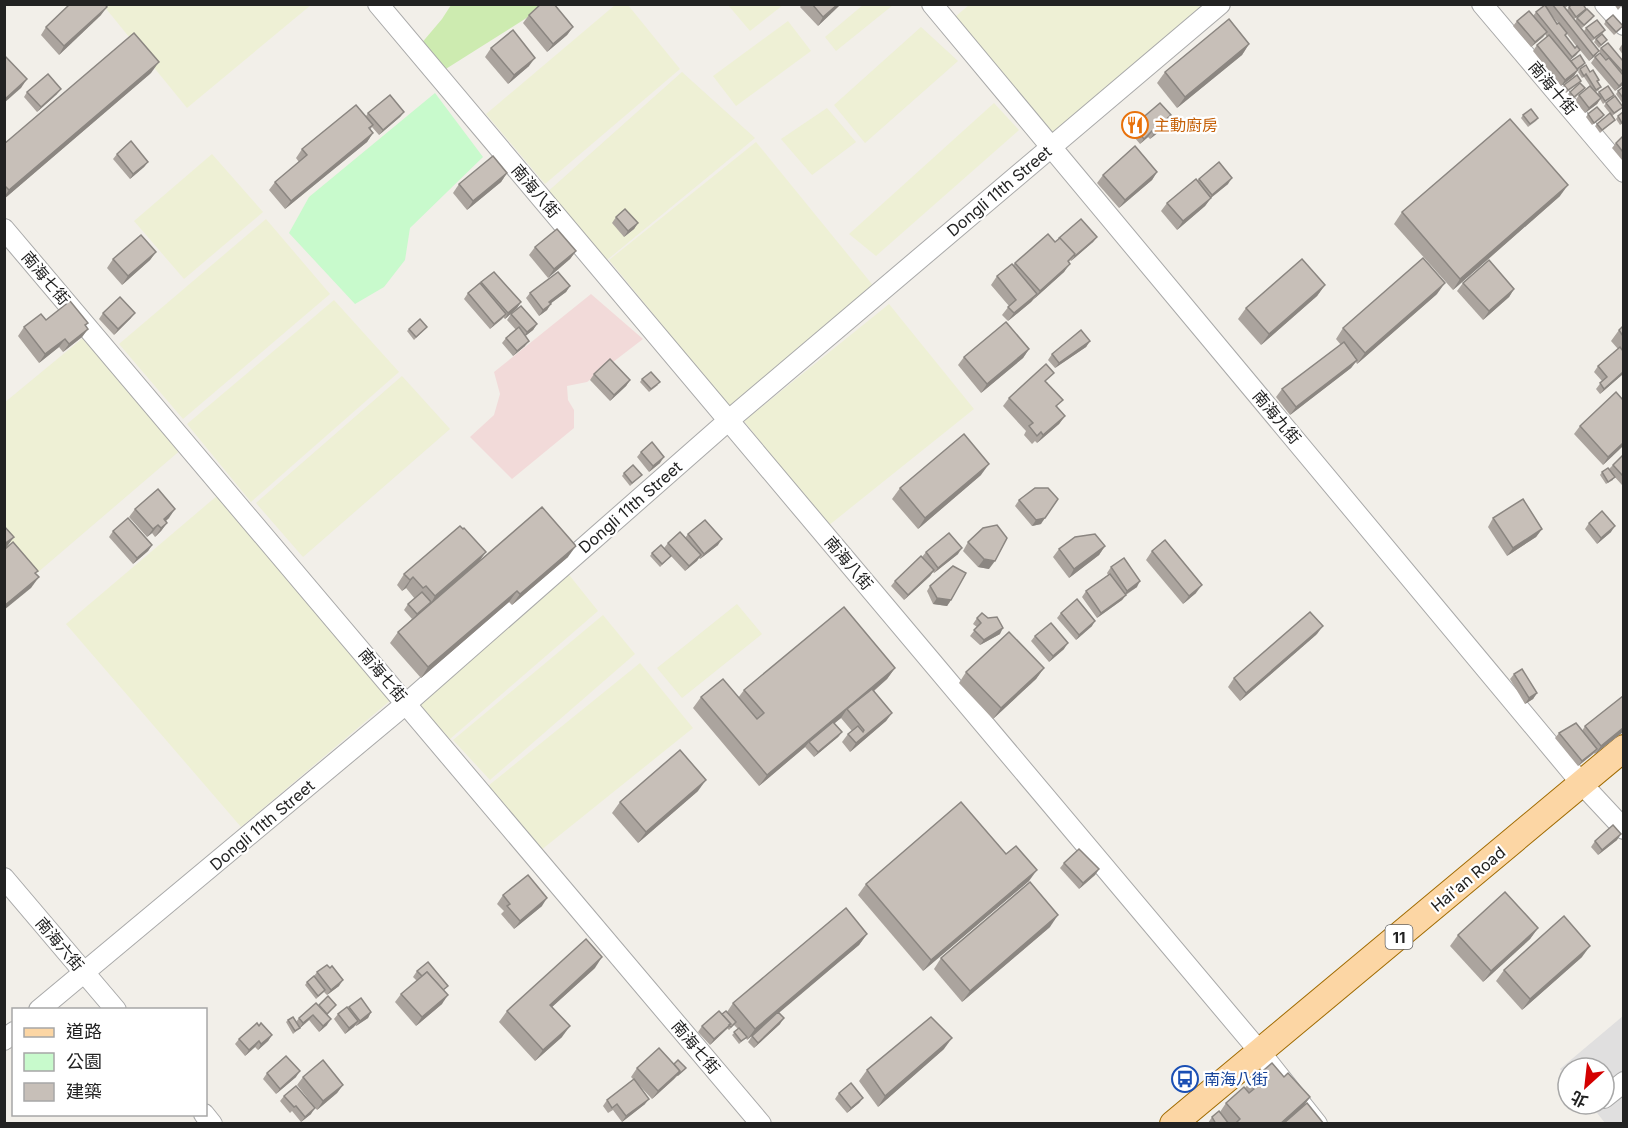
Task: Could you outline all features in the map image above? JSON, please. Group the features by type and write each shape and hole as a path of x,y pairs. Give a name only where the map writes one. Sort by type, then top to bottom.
{"main road":[{"name":"Hai'an Road","path":"1173,1124 1623,748"}],"street":[{"name":"南海八街","path":"378,4 1260,1052 1317,1124"},
{"name":"南海九街","path":"932,4 1582,784 1623,829"},
{"name":"Dongli 11th Street","path":"41,1008 407,703 729,420 1220,4"},
{"name":"南海十街","path":"1482,4 1623,172"},
{"path":"1605,4 1623,26"},
{"name":"南海七街","path":"4,229 407,703 760,1124"},
{"name":"南海六街","path":"4,878 114,1008"}],"shaded area":[{"path":"591,294 643,339 587,382 567,386 568,400 574,410 574,428 512,479 470,437 494,415 500,394 494,372"},
{"path":"1623,1016 1623,1123 1605,1123 1599,1116 1616,1116 1616,1056 1575,1056"}],"green space":[{"path":"1202,4 1206,9 1052,137 949,22 969,5"},
{"path":"103,5 311,5 187,108"},
{"path":"451,5 547,5 441,72 420,45"},
{"path":"615,5 628,5 680,69 545,184 486,114"},
{"path":"728,5 783,5 750,31"},
{"path":"863,5 893,5 836,51 825,37"},
{"path":"788,21 811,51 736,106 713,76"},
{"path":"921,27 958,61 865,143 834,105"},
{"path":"682,72 755,138 607,260 544,195"},
{"path":"435,93 483,157 410,228 405,260 384,287 355,304 289,233 309,197"},
{"path":"994,103 1019,130 876,256 849,234"},
{"path":"827,108 856,142 812,175 781,139"},
{"path":"756,142 880,294 735,414 609,260"},
{"path":"212,154 263,212 184,279 134,221"},
{"path":"266,219 330,294 183,419 119,344"},
{"path":"334,300 399,372 251,502 187,424"},
{"path":"889,304 974,409 828,526 744,421"},
{"path":"84,337 183,448 37,573 5,536 4,403"},
{"path":"402,376 450,429 303,557 256,503"},
{"path":"218,495 392,699 241,827 66,624"},
{"path":"566,571 598,611 450,739 413,699"},
{"path":"737,604 762,634 682,698 657,668"},
{"path":"603,615 635,654 490,780 453,740"},
{"path":"640,663 693,728 540,851 488,786"}],"building":[{"path":"70,4 105,4 107,7 64,46 46,27"},
{"path":"541,4 554,4 573,27 553,44 529,15"},
{"path":"812,4 838,4 823,17"},
{"path":"1552,4 1562,4 1599,51 1593,56"},
{"path":"1572,4 1583,4 1586,9 1576,17 1569,7"},
{"path":"1545,5 1557,24 1559,23 1567,33 1565,35 1575,48 1577,46 1580,50 1572,57 1536,12"},
{"path":"1587,9 1594,16 1584,25 1577,18"},
{"path":"1529,11 1547,32 1535,42 1517,21"},
{"path":"1613,15 1623,26 1616,32 1606,21"},
{"path":"1229,19 1249,44 1185,97 1165,72"},
{"path":"1597,20 1605,30 1594,38 1586,28"},
{"path":"513,30 535,58 514,75 491,48"},
{"path":"134,33 159,62 9,190 4,185 4,144"},
{"path":"1602,34 1607,40 1601,45 1596,39"},
{"path":"1549,35 1578,70 1565,80 1537,45"},
{"path":"1608,43 1623,61 1622,71 1601,48"},
{"path":"1600,53 1606,60 1609,58 1623,75 1623,82 1619,86 1595,57"},
{"path":"4,55 27,79 4,100"},
{"path":"1580,55 1585,63 1577,69 1571,61"},
{"path":"1586,65 1590,72 1593,70 1599,80 1597,81 1601,87 1596,90 1580,69"},
{"path":"48,74 61,89 41,107 27,92"},
{"path":"1577,75 1581,81 1568,90 1564,85"},
{"path":"1580,83 1585,88 1574,97 1570,92"},
{"path":"1590,86 1601,98 1589,108 1579,95"},
{"path":"1608,86 1614,95 1605,101 1599,92"},
{"path":"1623,87 1623,98 1618,91"},
{"path":"390,95 404,112 383,130 368,113"},
{"path":"1615,96 1623,107 1614,113 1606,103"},
{"path":"1160,103 1171,115 1154,134 1152,131 1144,139 1133,126"},
{"path":"356,105 373,125 369,128 373,133 291,201 275,182 307,155 302,149"},
{"path":"1597,107 1604,115 1594,123 1588,114"},
{"path":"1531,109 1538,118 1530,124 1523,115"},
{"path":"1623,112 1623,122 1622,123 1618,116"},
{"path":"1610,113 1615,120 1602,130 1597,124"},
{"path":"1510,119 1568,185 1460,279 1402,212"},
{"path":"1623,136 1623,152 1616,143"},
{"path":"131,141 148,162 133,174 117,154"},
{"path":"1135,146 1157,172 1125,200 1103,175"},
{"path":"493,156 507,173 473,201 459,184"},
{"path":"1219,162 1232,178 1212,195 1199,179"},
{"path":"1196,179 1211,198 1183,221 1167,203"},
{"path":"625,209 638,223 628,231 616,217"},
{"path":"1081,219 1097,237 1075,256 1059,238"},
{"path":"557,229 576,251 554,269 535,247"},
{"path":"1048,234 1055,242 1060,238 1075,254 1068,261 1070,264 1040,291 1015,263"},
{"path":"141,235 156,252 128,276 113,259"},
{"path":"1423,258 1445,283 1365,353 1343,328"},
{"path":"1302,259 1325,285 1269,334 1246,308"},
{"path":"1489,260 1514,289 1489,311 1463,283"},
{"path":"1012,264 1037,294 1014,313 1008,307 1016,300 997,276"},
{"path":"494,272 521,302 508,313 481,282"},
{"path":"558,272 570,286 549,302 551,304 543,310 530,293"},
{"path":"480,283 506,314 494,324 468,293"},
{"path":"120,297 135,313 118,329 103,313"},
{"path":"70,301 88,323 85,325 88,329 69,344 65,339 45,354 24,327 41,314 46,320"},
{"path":"521,306 537,324 527,332 511,314"},
{"path":"420,319 427,327 416,337 409,329"},
{"path":"1006,322 1029,349 987,384 964,357"},
{"path":"519,327 529,341 517,351 506,338"},
{"path":"1081,330 1090,341 1059,363 1052,354"},
{"path":"1344,342 1357,360 1296,407 1282,389"},
{"path":"1620,347 1623,351 1623,372 1604,389 1600,383 1607,377 1598,366"},
{"path":"610,359 630,380 614,395 594,374"},
{"path":"1046,364 1054,373 1045,381 1063,400 1056,406 1065,416 1043,435 1041,432 1037,436 1029,426 1033,423 1009,398"},
{"path":"651,372 660,382 651,389 642,379"},
{"path":"1616,392 1623,400 1623,443 1608,457 1580,426"},
{"path":"964,434 989,464 925,518 900,488"},
{"path":"652,442 664,457 653,466 641,452"},
{"path":"1623,455 1623,476 1613,465"},
{"path":"633,465 642,475 632,483 624,473"},
{"path":"1608,468 1615,477 1608,482 1602,472"},
{"path":"1035,488 1048,488 1058,499 1045,518 1036,520 1019,500"},
{"path":"158,489 175,509 164,519 167,523 161,528 158,525 153,529 135,509"},
{"path":"1523,499 1542,529 1513,548 1493,518"},
{"path":"542,507 576,546 520,594 517,591 428,667 398,632"},
{"path":"1602,511 1615,526 1601,538 1589,523"},
{"path":"128,518 152,545 137,558 113,531"},
{"path":"705,520 722,539 704,554 688,534"},
{"path":"997,525 1007,538 995,561 984,559 968,542 983,528"},
{"path":"4,526 14,537 4,544"},
{"path":"460,526 486,552 435,596 426,586 423,588 413,577 410,580 404,574"},
{"path":"680,532 701,555 689,566 668,543"},
{"path":"949,533 962,548 938,568 926,552"},
{"path":"1095,534 1105,546 1074,569 1059,549 1075,537"},
{"path":"1165,540 1202,585 1189,596 1152,551"},
{"path":"13,542 38,571 35,573 39,577 4,606 4,550"},
{"path":"661,545 671,556 662,564 652,553"},
{"path":"921,556 934,570 908,595 895,581"},
{"path":"1124,558 1140,581 1127,591 1111,567"},
{"path":"953,566 966,573 951,600 937,598 930,586"},
{"path":"1110,574 1126,595 1101,613 1086,591"},
{"path":"422,592 431,602 417,614 408,604"},
{"path":"1077,599 1095,621 1079,635 1061,613"},
{"path":"844,607 895,668 767,775 701,697 723,679 757,719 764,713 744,690"},
{"path":"1310,612 1323,626 1246,693 1234,678"},
{"path":"982,613 988,618 997,617 1003,628 984,640 974,630 981,623 977,618"},
{"path":"1051,623 1068,643 1053,656 1035,636"},
{"path":"1009,632 1044,668 1001,708 966,672"},
{"path":"1522,669 1537,693 1529,698 1514,674"},
{"path":"872,689 892,713 856,743 848,734 858,726 863,732 864,730 847,709"},
{"path":"1623,696 1623,728 1601,746 1585,726"},
{"path":"833,722 842,732 818,752 809,742"},
{"path":"1576,723 1597,749 1582,761 1559,733"},
{"path":"680,750 706,780 646,832 620,802"},
{"path":"961,802 1006,854 1016,846 1037,870 931,960 866,884"},
{"path":"1613,825 1621,834 1602,850 1595,841"},
{"path":"1079,849 1099,869 1083,883 1064,863"},
{"path":"528,875 547,898 520,921 507,906 510,904 503,895"},
{"path":"1030,882 1058,915 970,991 941,958"},
{"path":"1505,892 1538,928 1491,971 1458,935"},
{"path":"846,908 867,934 755,1029 733,1003"},
{"path":"1564,916 1590,946 1530,999 1504,970"},
{"path":"586,939 602,957 550,1005 570,1026 543,1050 507,1011"},
{"path":"428,962 448,986 443,990 427,972 422,976 417,971"},
{"path":"327,965 330,968 332,966 343,980 331,990 317,972"},
{"path":"427,972 448,995 422,1017 401,994"},
{"path":"314,976 325,990 318,996 307,982"},
{"path":"328,996 336,1005 327,1014 319,1005"},
{"path":"361,998 371,1012 360,1021 349,1007"},
{"path":"316,1003 331,1019 323,1026 313,1015 303,1023 299,1018"},
{"path":"347,1007 358,1021 349,1028 338,1014"},
{"path":"719,1011 731,1024 714,1039 702,1026"},
{"path":"726,1011 736,1022 731,1027 722,1014"},
{"path":"778,1012 784,1018 758,1043 752,1036"},
{"path":"293,1017 300,1028 295,1031 288,1020"},
{"path":"931,1017 952,1038 885,1096 867,1070"},
{"path":"257,1023 259,1026 261,1023 272,1035 261,1044 259,1041 249,1050 239,1039"},
{"path":"739,1028 747,1037 741,1041 734,1032"},
{"path":"659,1048 680,1071 658,1091 637,1068"},
{"path":"286,1056 300,1071 280,1089 267,1073"},
{"path":"323,1060 343,1085 323,1101 303,1077"},
{"path":"678,1060 686,1068 677,1075 680,1071 674,1064"},
{"path":"1272,1063 1284,1077 1288,1073 1310,1097 1280,1124 1238,1124 1240,1119 1226,1103 1244,1087 1249,1093 1254,1089 1249,1083"},
{"path":"634,1079 649,1099 626,1116 617,1104 612,1108 607,1100"},
{"path":"851,1083 863,1098 851,1108 839,1093"},
{"path":"296,1086 315,1108 305,1117 284,1096"},
{"path":"1307,1103 1324,1124 1283,1124"},
{"path":"1219,1111 1229,1124 1216,1124 1212,1117"}],"place":[{"name":"主動廚房","path":"1135,125"},
{"name":"南海八街","path":"1185,1079"}]}
